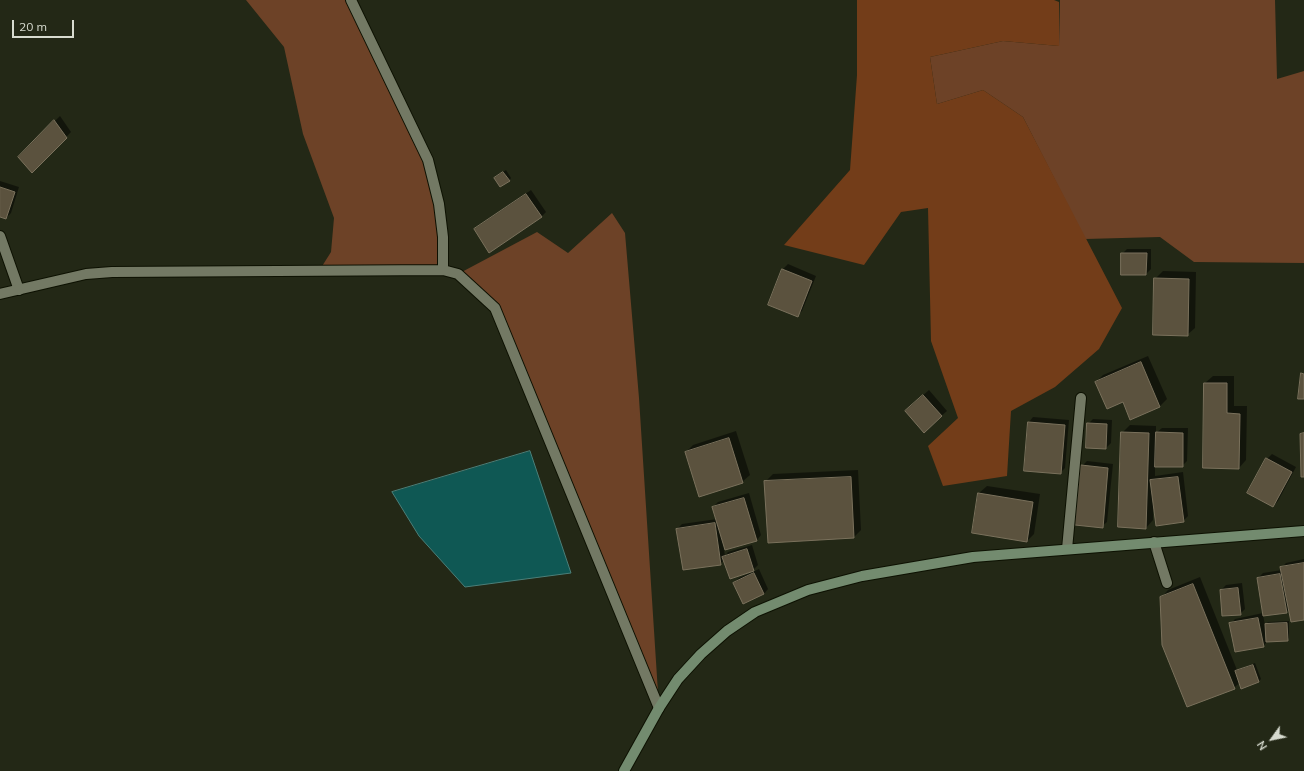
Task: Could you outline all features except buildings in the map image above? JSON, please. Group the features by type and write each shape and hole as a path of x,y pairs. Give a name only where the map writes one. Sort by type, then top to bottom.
{"street":[{"path":"351,0 428,160 439,204 443,237 443,270"},
{"path":"0,236 18,290"},
{"path":"0,294 86,274 112,272 443,270 458,274 495,308 659,708"},
{"path":"1067,549 1082,398"},
{"path":"624,771 659,708 678,679 701,654 727,631 755,612 808,590 862,576 973,557 1304,531"},
{"path":"1154,542 1167,583"}],"shaded area":[{"path":"246,0 350,0 428,160 439,204 443,270 319,271 331,252 334,218 303,134 284,47"},
{"path":"857,0 1054,0 1059,2 1059,46 1003,41 930,57 937,104 983,90 1023,117 1122,308 1099,349 1055,387 1011,411 1007,476 943,486 928,446 958,418 931,341 928,208 901,212 864,265 784,245 850,170 857,75"},
{"path":"1060,0 1275,0 1277,79 1304,71 1304,263 1194,262 1160,237 1085,239 1023,117 983,90 937,104 930,57 1003,41 1059,46"},
{"path":"612,213 625,233 639,398 659,708 495,308 458,274 537,232 568,253"}],"water":[{"path":"530,451 571,573 465,587 419,536 392,492"}]}
